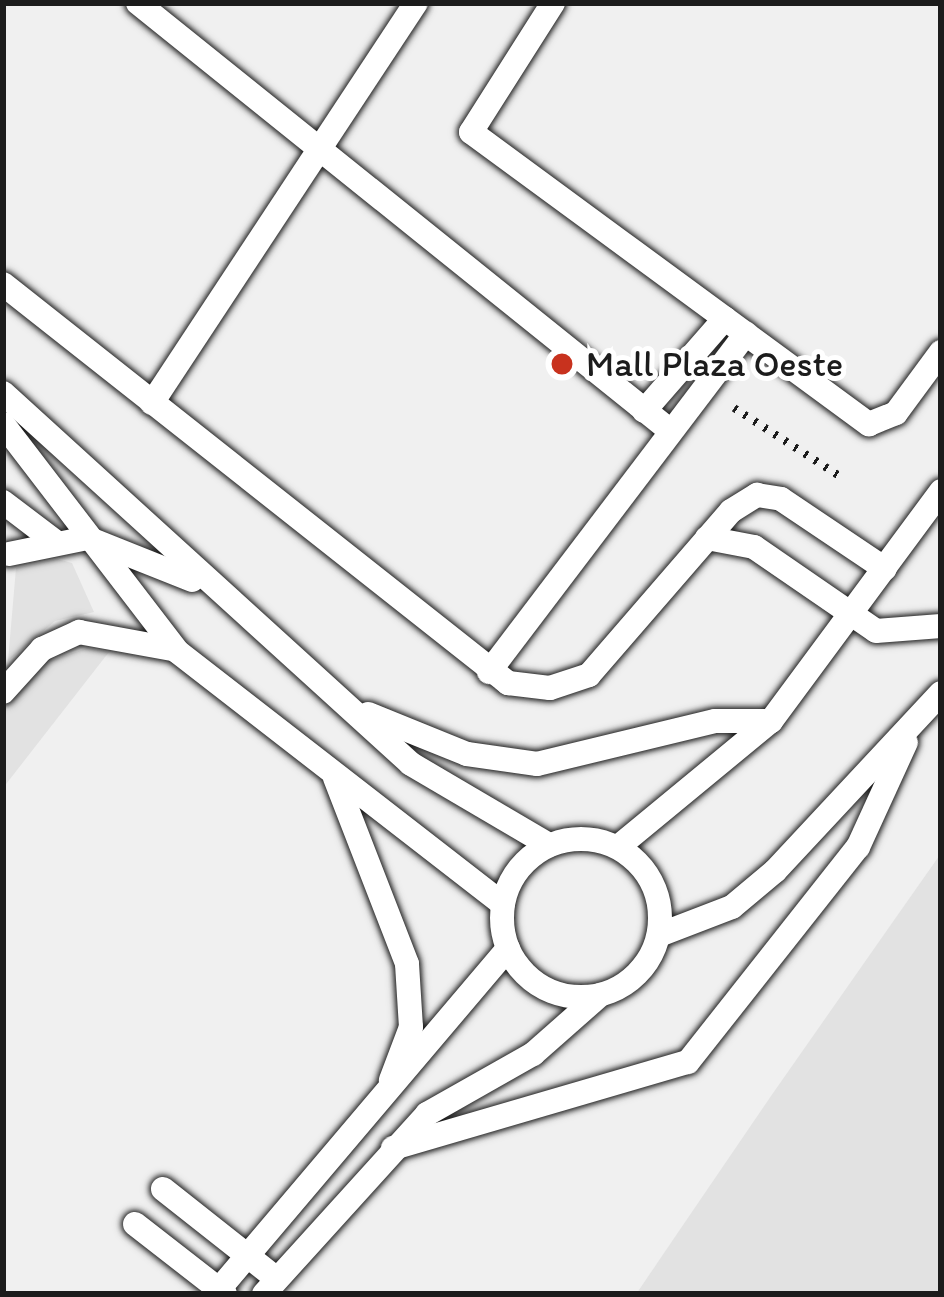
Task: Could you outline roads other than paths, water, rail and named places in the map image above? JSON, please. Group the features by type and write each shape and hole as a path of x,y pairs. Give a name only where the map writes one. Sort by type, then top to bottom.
{"lane":[{"path":"138,3 320,141 667,428"},
{"path":"152,403 320,141 416,3"},
{"path":"553,3 470,132 880,425 941,352"},
{"path":"3,284 489,672 550,688 589,675 745,499 770,495 885,569"},
{"path":"644,411 736,325"},
{"path":"489,672 667,428 686,409 736,325"},
{"path":"3,393 215,594 467,806 549,845 618,847 771,721 941,491"},
{"path":"3,424 178,652 503,904"},
{"path":"3,502 53,541"},
{"path":"10,554 53,541 87,538 143,553 215,594"},
{"path":"707,538 754,548 850,617 892,635 941,626"},
{"path":"3,692 26,662 79,632 178,652"},
{"path":"393,1148 688,1062 857,847 906,742 941,693"},
{"path":"347,705 467,754 537,764 716,721 771,721"},
{"path":"659,935 732,907 906,742"},
{"path":"334,776 407,964 411,1027 375,1112"},
{"path":"549,845 519,869 503,904 508,950 556,994 600,995"},
{"path":"163,1189 248,1256 270,1286 393,1148 600,995 632,980 659,935 658,894 618,847"},
{"path":"136,1224 220,1292 508,950"}],"place":[{"name":"Mall Plaza Oeste","path":"562,364"}]}
